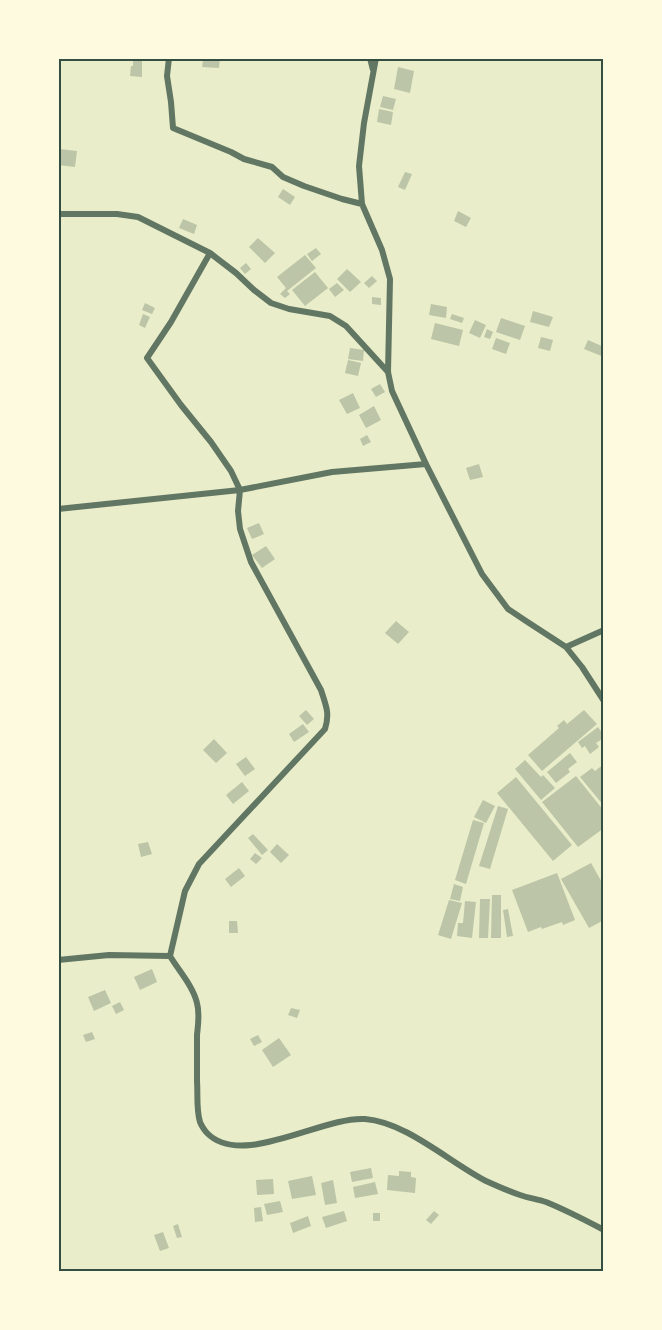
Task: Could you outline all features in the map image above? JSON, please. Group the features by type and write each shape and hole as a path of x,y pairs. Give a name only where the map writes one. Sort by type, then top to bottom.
{"street":[{"path":"169,58 167,76 173,128 244,159 272,167 283,177 304,186 362,204"},
{"path":"370,58 374,70"},
{"path":"376,58 359,166 362,204 382,250 390,279 388,372 392,391 482,574 508,609 567,647 603,701"},
{"path":"58,214 117,214 138,217 210,253 271,303 289,309 330,315 346,326 388,372"},
{"path":"210,253 171,322 147,358 231,471 240,490 238,511 240,529 251,562 321,690 328,710 328,719 325,729 199,864 185,891 170,956 192,990 197,1003 200,1122 207,1133 220,1143 236,1145 258,1145 350,1119 381,1122 399,1128 487,1181 519,1195 545,1202 603,1230"},
{"path":"58,509 240,490 332,471 426,464"},
{"path":"567,647 603,630"},
{"path":"58,960 109,955 170,956"}],"building":[{"path":"199,58 220,58 219,68 202,67 203,61 199,61"},
{"path":"133,61 142,61 142,77 130,76"},
{"path":"398,67 414,71 410,93 394,89"},
{"path":"383,96 396,99 393,110 380,107"},
{"path":"379,109 393,112 391,125 377,122"},
{"path":"59,149 77,151 75,167 58,165"},
{"path":"405,172 412,174 405,190 398,187"},
{"path":"283,189 295,197 290,205 278,197"},
{"path":"458,211 471,218 466,227 454,221"},
{"path":"183,219 197,225 194,234 179,228"},
{"path":"258,238 275,253 265,263 249,247"},
{"path":"316,248 321,254 312,261 307,254"},
{"path":"305,255 316,268 287,291 290,294 285,298 280,294 286,288 277,277"},
{"path":"246,263 251,269 245,274 240,268"},
{"path":"347,269 361,282 350,292 337,279"},
{"path":"315,272 328,288 305,306 292,290"},
{"path":"372,276 377,281 369,288 364,283"},
{"path":"337,283 344,290 335,297 329,289"},
{"path":"372,297 381,298 381,305 372,304"},
{"path":"145,303 155,308 152,314 142,310"},
{"path":"431,304 447,307 446,318 429,315"},
{"path":"533,311 553,317 549,327 530,322"},
{"path":"143,314 150,317 145,328 139,325"},
{"path":"452,314 464,318 462,323 450,319"},
{"path":"501,318 525,326 520,340 496,332"},
{"path":"475,320 486,325 480,338 469,333"},
{"path":"435,323 463,330 459,346 431,339"},
{"path":"487,329 493,332 490,339 484,337"},
{"path":"541,337 553,340 550,351 538,348"},
{"path":"496,338 510,343 506,354 492,349"},
{"path":"588,340 604,347 604,357 584,349"},
{"path":"350,348 364,350 363,361 348,359"},
{"path":"348,360 361,363 358,376 345,373"},
{"path":"380,384 385,392 376,397 371,389"},
{"path":"353,393 360,408 347,414 339,400"},
{"path":"374,406 381,420 366,428 359,415"},
{"path":"367,435 371,442 363,446 360,439"},
{"path":"479,464 483,477 470,480 466,468"},
{"path":"259,523 264,534 252,539 247,528"},
{"path":"266,546 275,559 262,568 252,555"},
{"path":"396,621 409,632 398,644 385,633"},
{"path":"306,710 314,719 307,725 299,716"},
{"path":"584,710 597,724 542,771 528,755 559,728 557,726 564,720 567,724"},
{"path":"303,724 309,732 294,742 289,734"},
{"path":"598,727 604,738 596,743 599,747 590,754 585,746 582,748 578,742"},
{"path":"214,739 227,753 216,763 203,750"},
{"path":"570,753 577,762 568,769 570,772 556,783 547,772"},
{"path":"246,757 255,769 245,776 236,764"},
{"path":"525,760 555,788 541,800 515,769"},
{"path":"604,764 604,806 580,777 592,768 595,771"},
{"path":"576,776 604,811 604,828 578,847 542,802"},
{"path":"516,777 572,845 553,861 497,793"},
{"path":"242,782 249,791 233,804 226,795"},
{"path":"483,800 495,806 486,823 474,817"},
{"path":"498,806 508,809 490,869 479,866"},
{"path":"473,820 484,823 466,884 455,880"},
{"path":"253,834 268,850 262,855 248,838"},
{"path":"148,842 152,854 141,857 138,844"},
{"path":"277,844 289,855 281,863 270,852"},
{"path":"255,853 262,858 256,864 250,859"},
{"path":"591,863 604,886 604,920 589,928 561,879"},
{"path":"239,868 245,876 231,887 225,879"},
{"path":"557,873 575,920 563,925 562,922 528,932 512,890"},
{"path":"454,884 463,887 460,901 450,899"},
{"path":"492,895 501,895 501,938 491,938"},
{"path":"480,899 490,899 488,938 479,938"},
{"path":"449,900 462,903 451,939 438,935"},
{"path":"465,901 476,902 472,938 457,936 458,923 463,923"},
{"path":"508,909 513,936 507,937 503,910"},
{"path":"229,921 237,921 238,933 229,933"},
{"path":"152,969 157,982 140,990 134,977"},
{"path":"105,990 111,1003 94,1011 88,997"},
{"path":"120,1002 124,1010 116,1014 112,1006"},
{"path":"291,1008 300,1010 297,1018 288,1015"},
{"path":"92,1032 95,1039 86,1042 83,1035"},
{"path":"258,1035 262,1042 254,1046 250,1039"},
{"path":"279,1038 291,1055 273,1067 262,1050"},
{"path":"371,1168 373,1178 352,1182 350,1172"},
{"path":"399,1171 411,1172 411,1177 416,1178 415,1193 387,1190 388,1175 399,1176"},
{"path":"312,1176 316,1195 292,1199 288,1181"},
{"path":"273,1179 274,1194 257,1195 256,1180"},
{"path":"333,1180 337,1203 325,1205 321,1183"},
{"path":"375,1182 378,1194 355,1198 353,1187"},
{"path":"280,1201 283,1212 267,1215 264,1204"},
{"path":"261,1207 263,1221 255,1222 254,1208"},
{"path":"344,1211 347,1221 326,1228 322,1217"},
{"path":"434,1211 439,1215 431,1224 426,1220"},
{"path":"373,1213 380,1213 380,1221 373,1221"},
{"path":"308,1216 311,1226 293,1233 290,1223"},
{"path":"178,1224 182,1237 177,1238 173,1226"},
{"path":"163,1232 169,1248 160,1251 154,1235"}]}
